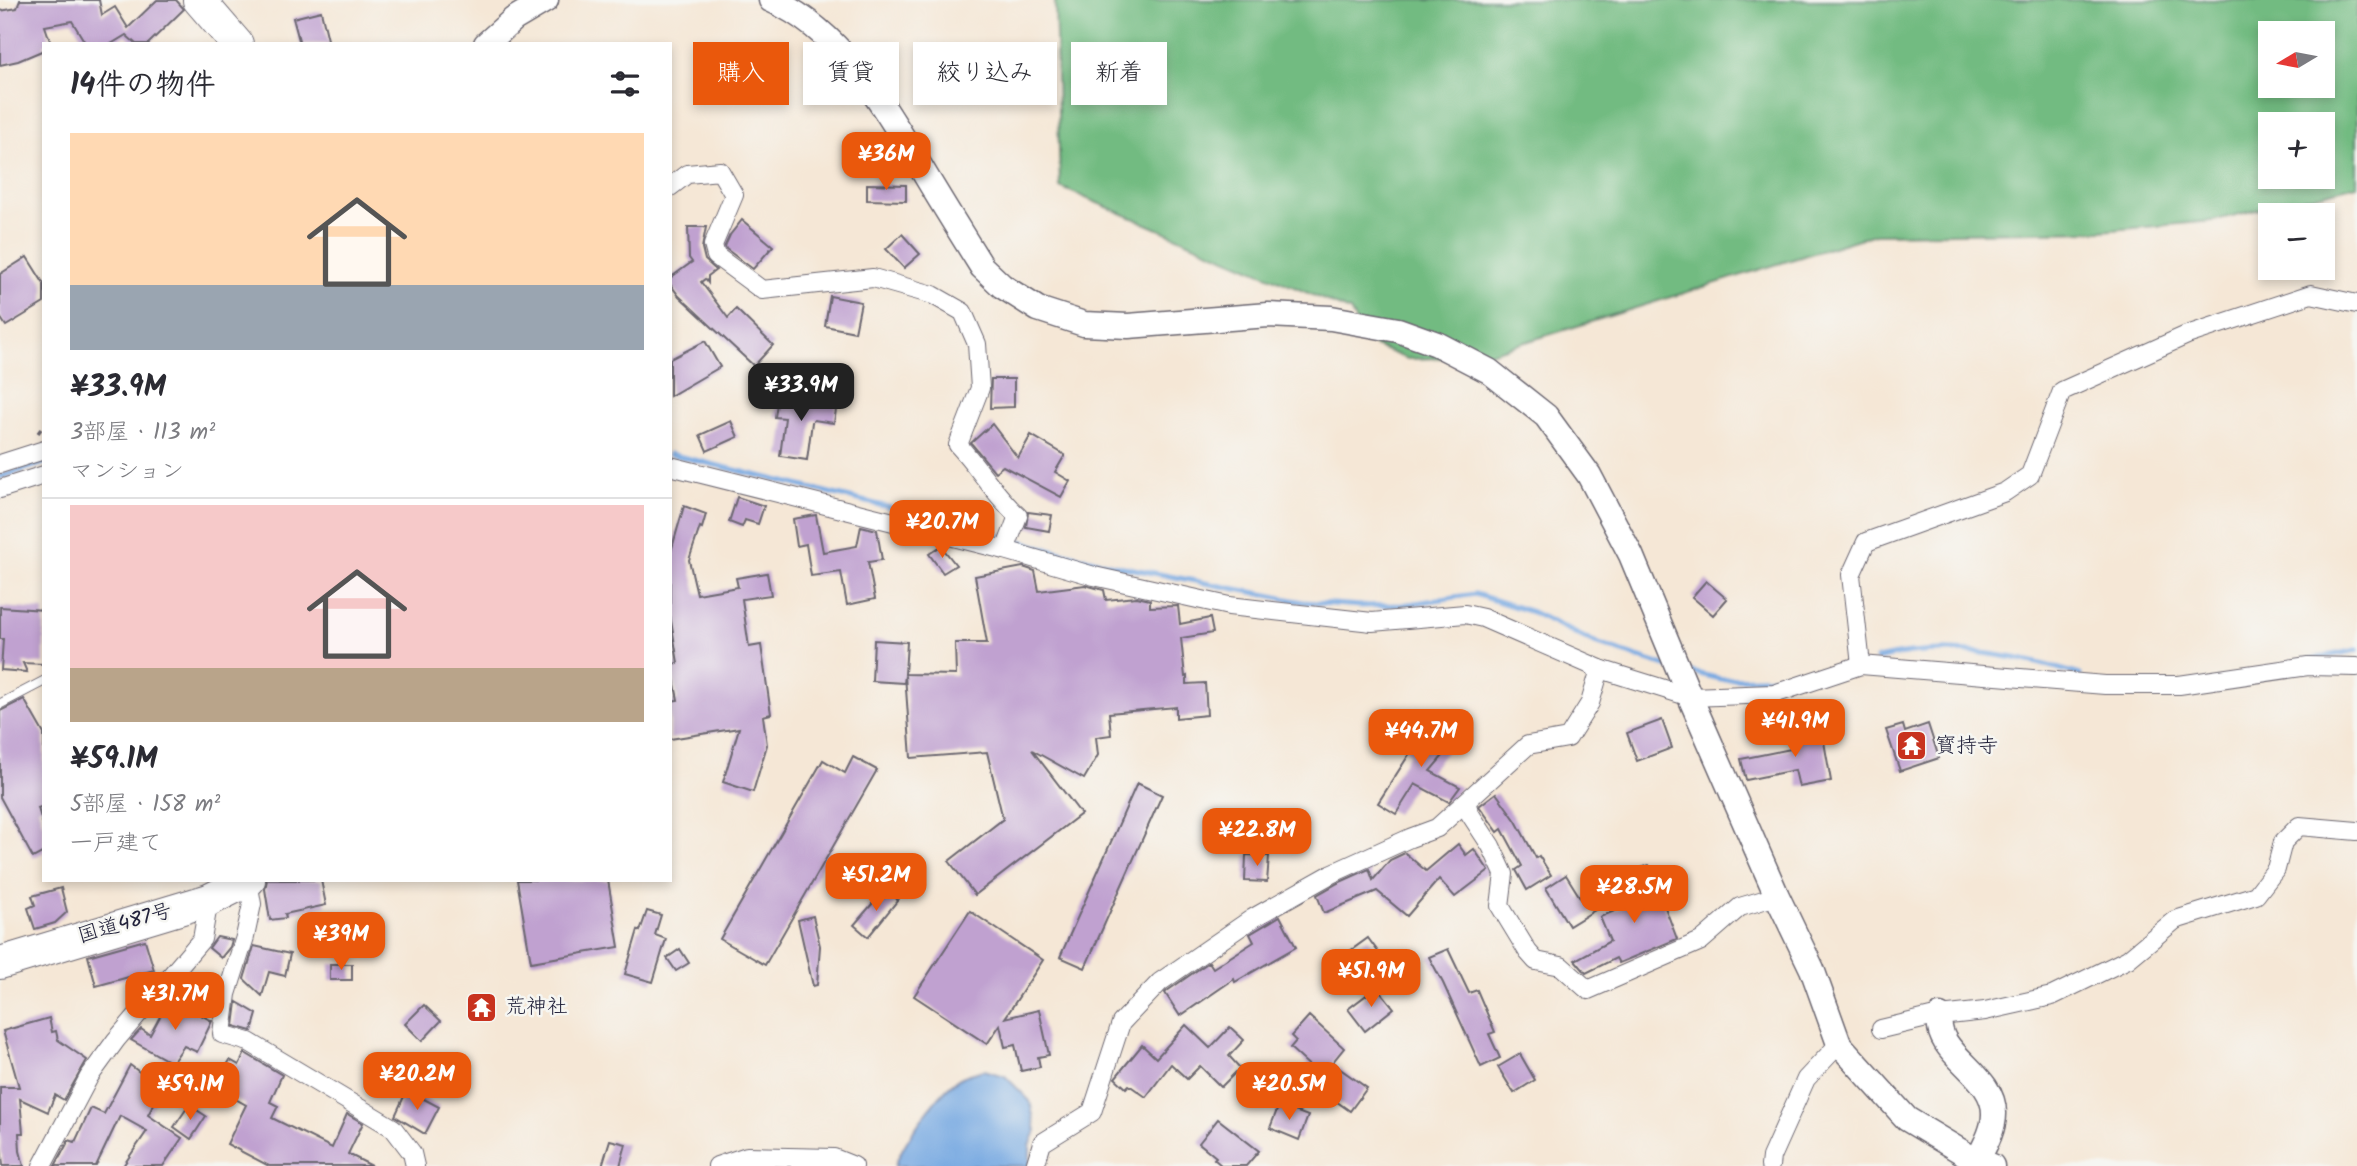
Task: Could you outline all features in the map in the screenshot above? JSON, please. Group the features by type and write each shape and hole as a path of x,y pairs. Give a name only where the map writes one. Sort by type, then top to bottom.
{"highway":[{"path":"199,0 234,42"},
{"name":"国道487号","path":"0,962 209,900 244,882"}],"street":[{"path":"488,42 514,19 546,0"},
{"path":"771,0 785,6 834,43 884,106 982,267 1002,286 1038,309 1084,324 1128,326 1268,315 1331,318 1398,330 1437,344 1489,370 1546,416 1589,475 1631,555 1777,896 1812,969 1839,1044 1906,1119 1985,1164 1995,1114 1988,1090 1941,1038 1938,1024 1940,1016"},
{"path":"672,185 687,174 720,171 734,195 713,245 716,257 762,290 873,278 933,295 963,312 977,344 980,388 958,445 977,465 999,499 1018,516 1005,550"},
{"path":"1861,665 1851,575 1866,542 2005,492 2030,475 2062,391 2187,335 2311,294 2357,304"},
{"path":"0,464 42,451"},
{"path":"672,467 1005,550 1094,576 1229,606 1371,622 1465,614 1483,618 1600,669 1690,697 1774,694 1861,665 2105,685 2179,685 2308,666 2357,667"},
{"path":"0,489 42,476"},
{"path":"1035,1166 1042,1143 1092,1112 1122,1023 1160,982 1253,918 1333,873 1437,828 1528,745 1568,738 1590,703 1600,669"},
{"path":"1466,802 1504,874 1500,905 1528,952 1536,961 1561,966 1588,990 1701,941 1740,906 1777,896"},
{"path":"1881,1029 2052,996 2128,959 2175,920 2256,895 2276,869 2283,842 2299,826 2357,831"},
{"path":"248,882 252,904 227,994 222,1034 249,1042 393,1128 412,1153 415,1166"},
{"path":"42,1166 89,1077 202,939 209,900"},
{"path":"1770,1166 1771,1157 1806,1079 1839,1044"},
{"path":"716,1166 747,1156 834,1158 854,1166"}],"lane":[{"path":"0,704 42,682"}],"green space":[{"path":"1055,0 2357,0 2357,185 2284,203 2258,203 2258,210 2212,221 2101,231 1875,234 1477,357 1407,359 1368,343 1350,311 1060,187"}],"water":[{"path":"984,1070 1005,1076 1030,1101 1036,1131 1030,1146 1030,1166 895,1166 914,1131 944,1092 962,1077"}],"building":[{"path":"20,0 99,0 102,15 115,7 128,28 157,0 176,0 184,9 150,42 134,42 126,35 114,42 85,42 72,21 45,26 50,42 42,42 42,51 0,65 0,11 17,8"},
{"path":"321,11 329,42 299,42 293,18"},
{"path":"867,184 906,185 906,201 867,200"},
{"path":"742,220 773,246 753,269 725,246"},
{"path":"688,227 706,227 702,248 705,260 716,270 708,276 708,283 705,279 701,282 728,318 736,309 773,345 754,366 672,287 672,277 692,262 689,258"},
{"path":"902,234 920,254 904,268 886,249"},
{"path":"27,257 42,281 42,304 6,326 0,317 0,274"},
{"path":"830,296 861,302 855,332 825,326"},
{"path":"705,341 720,367 672,395 672,358"},
{"path":"991,379 1014,379 1014,407 990,408"},
{"path":"778,396 837,403 834,423 812,422 807,460 780,456 785,418 775,417"},
{"path":"731,421 738,437 707,451 700,435"},
{"path":"992,424 1018,458 1031,435 1065,455 1055,472 1070,481 1061,497 1003,466 995,472 971,443"},
{"path":"737,497 764,506 758,524 745,520 742,527 729,522"},
{"path":"684,506 706,514 689,560 697,594 738,587 736,578 767,573 771,595 742,599 749,647 761,645 771,714 763,716 767,745 753,792 723,782 739,728 672,739 672,701 678,700 672,664 678,663 672,627 672,548"},
{"path":"1028,512 1052,515 1049,531 1026,527"},
{"path":"816,515 823,552 857,546 861,526 877,530 882,560 868,562 875,599 847,605 841,572 811,576 806,544 797,546 793,519"},
{"path":"941,546 956,565 943,573 929,554"},
{"path":"1023,567 1035,571 1039,591 1085,585 1104,590 1106,600 1137,597 1150,600 1150,607 1178,606 1180,624 1210,618 1213,633 1181,638 1187,684 1205,683 1207,715 1176,718 1176,707 1109,713 1111,735 1096,737 1098,755 1084,779 1032,750 1081,814 975,895 949,861 1003,819 987,752 911,758 905,675 904,683 872,681 874,640 907,642 905,674 956,675 955,643 987,643 975,576"},
{"path":"1706,581 1727,599 1713,615 1692,597"},
{"path":"0,607 42,610 42,664 23,663 27,672 1,670 3,639 0,639"},
{"path":"24,699 42,730 42,807 38,808 42,821 42,853 33,858 0,797 0,711"},
{"path":"1662,720 1672,748 1637,761 1627,733"},
{"path":"1427,721 1454,743 1430,771 1460,787 1449,802 1415,784 1396,814 1378,803 1410,753 1404,748"},
{"path":"1928,724 1939,758 1900,771 1886,730 1903,725 1905,732"},
{"path":"1821,725 1831,781 1799,787 1795,770 1746,780 1741,759 1791,749 1788,731"},
{"path":"853,757 877,770 765,965 720,939 823,760 845,773"},
{"path":"1137,783 1162,795 1085,968 1060,957"},
{"path":"1496,793 1516,821 1536,858 1539,856 1551,875 1527,890 1516,870 1522,866 1502,829 1498,832 1479,806"},
{"path":"1458,844 1466,855 1474,849 1489,871 1455,897 1439,879 1407,916 1377,891 1324,913 1317,895 1338,883 1369,869 1373,880 1390,860 1405,853 1426,871"},
{"path":"1246,855 1269,856 1267,882 1245,881"},
{"path":"1649,865 1677,939 1619,963 1616,958 1586,973 1575,960 1610,941 1600,917 1636,902 1625,874"},
{"path":"1566,875 1581,899 1591,893 1600,907 1569,926 1546,888"},
{"path":"267,882 321,882 326,905 285,914 286,918 270,920 265,889"},
{"path":"517,882 608,882 619,947 531,962"},
{"path":"61,888 67,912 55,923 35,929 28,908 35,905 32,896"},
{"path":"885,889 898,900 868,937 854,925"},
{"path":"647,911 661,915 655,935 666,939 653,982 625,974 638,930 640,931"},
{"path":"970,911 1043,960 1005,1018 1039,1010 1049,1055 1038,1057 1040,1067 1021,1071 1015,1045 1005,1047 1000,1025 987,1044 914,996"},
{"path":"813,916 820,946 817,985 813,986 798,920"},
{"path":"1280,916 1296,947 1235,982 1234,979 1180,1016 1165,993 1209,962 1213,968 1254,942 1250,934"},
{"path":"217,937 232,940 221,958 209,948"},
{"path":"1368,938 1379,953 1361,966 1350,951"},
{"path":"145,940 154,970 96,986 88,956"},
{"path":"254,946 290,954 285,976 269,972 262,996 244,979"},
{"path":"680,949 689,963 676,971 667,958"},
{"path":"1448,949 1469,993 1477,990 1495,1032 1489,1034 1500,1058 1481,1067 1429,957"},
{"path":"330,964 352,964 352,980 330,980"},
{"path":"1377,987 1394,1008 1365,1031 1348,1009"},
{"path":"170,998 212,1021 197,1052 184,1046 172,1063 131,1040 141,1029 150,1035"},
{"path":"237,1002 257,1014 252,1031 234,1026"},
{"path":"424,1005 441,1021 422,1041 405,1024"},
{"path":"1309,1016 1344,1048 1332,1063 1367,1088 1350,1111 1305,1079 1314,1070 1290,1048 1296,1041 1291,1036"},
{"path":"49,1018 52,1032 56,1031 58,1040 87,1060 64,1100 55,1095 48,1112 20,1099 23,1133 19,1133 20,1151 24,1166 3,1166 0,1087 19,1087 3,1031"},
{"path":"1186,1025 1210,1048 1230,1027 1244,1040 1229,1056 1240,1068 1221,1087 1200,1066 1187,1079 1171,1064 1146,1097 1129,1085 1126,1088 1115,1078 1142,1045 1156,1058"},
{"path":"245,1053 282,1075 270,1102 278,1106 272,1118 332,1148 347,1114 363,1123 348,1154 372,1166 269,1166 227,1144 246,1105 214,1087 230,1060 239,1065"},
{"path":"1520,1054 1535,1080 1514,1093 1498,1067"},
{"path":"130,1065 162,1089 148,1115 182,1138 163,1166 123,1166 147,1131 120,1116 96,1166 55,1166 69,1140 75,1142 91,1108 104,1114"},
{"path":"407,1090 439,1107 425,1134 395,1116"},
{"path":"189,1105 206,1116 191,1139 174,1127"},
{"path":"1279,1105 1308,1116 1299,1140 1270,1128"},
{"path":"1218,1119 1259,1151 1246,1166 1222,1166 1214,1159 1216,1157 1199,1143"},
{"path":"610,1140 626,1144 620,1166 602,1166"}],"waterway":[{"path":"672,454 986,531 1113,565 1303,602 1361,606 1402,605 1475,594 1532,612 1595,643 1671,668"},
{"path":"0,477 42,464"},
{"path":"2312,659 2357,650"},
{"path":"1877,659 1929,651 1980,653 2030,661 2080,675"},
{"path":"1687,671 1721,679 1803,677"}],"place":[{"name":"寳持寺","path":"1912,746"},
{"name":"荒神社","path":"482,1007"}]}
